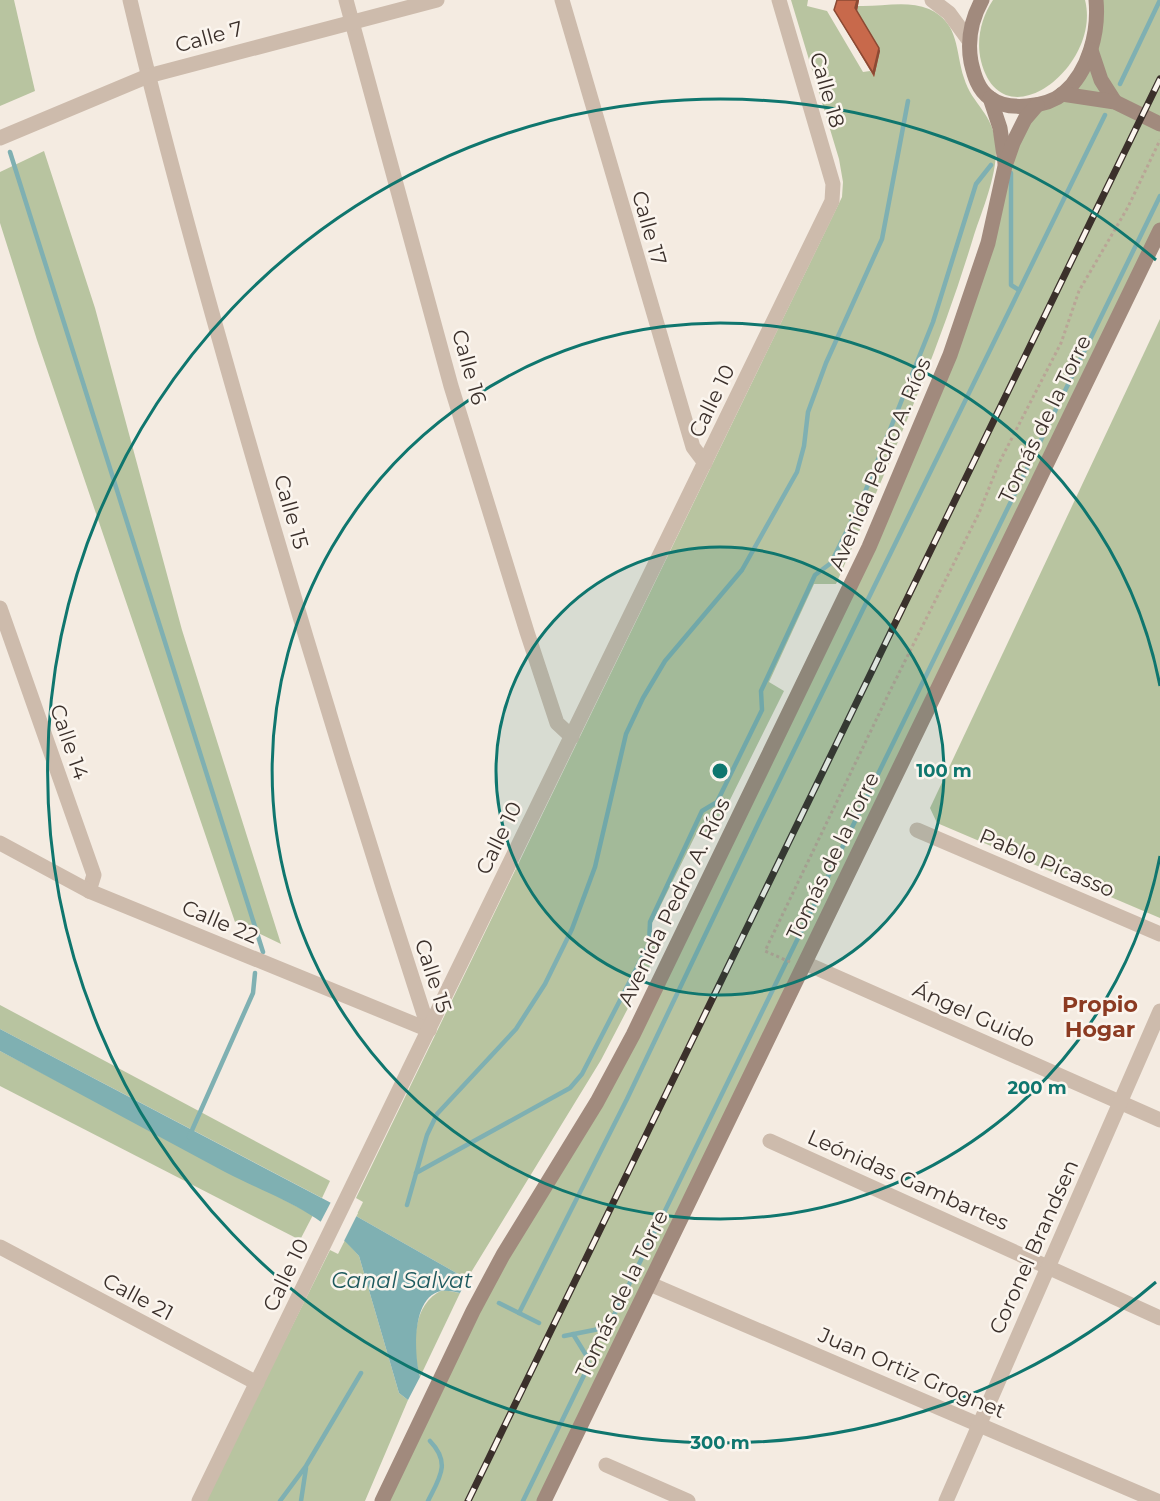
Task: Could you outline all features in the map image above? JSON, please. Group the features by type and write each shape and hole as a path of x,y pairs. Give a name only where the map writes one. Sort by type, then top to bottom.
{"main road":[{"path":"968,39 982,0"},
{"path":"990,98 1013,105 1037,105 1062,94 1079,74 1090,50 1098,2"},
{"name":"Avenida Pedro A. Ríos","path":"968,39 973,72 980,87 990,98 1000,128 1005,166"},
{"path":"1090,50 1101,80 1115,102"},
{"path":"1062,94 1115,102 1160,124"},
{"name":"Avenida Pedro A. Ríos","path":"382,1501 473,1311 509,1246 597,1102 633,1035 869,547 950,355 988,243 1005,166 1019,130 1037,105"},
{"name":"Tomás de la Torre","path":"544,1501 1160,230"}],"street":[{"name":"Calle 15","path":"130,0 148,76 279,547 360,821 429,1030"},
{"name":"Calle 16","path":"346,0 451,386 557,723 572,737"},
{"name":"Calle 7","path":"0,138 148,76 351,20 437,0"},
{"name":"Calle 17","path":"562,0 693,447 705,463"},
{"name":"Calle 18","path":"779,0 834,193"},
{"path":"932,0 949,13 968,39"},
{"name":"Calle 10","path":"199,1501 572,737 834,193"},
{"name":"Calle 14","path":"0,608 94,875 89,891"},
{"name":"Pablo Picasso","path":"917,831 1160,934"},
{"name":"Calle 22","path":"0,843 89,891 429,1030"},
{"name":"Ángel Guido","path":"805,963 1160,1120"},
{"name":"Coronel Brandsen","path":"946,1501 1160,1011"},
{"name":"Leónidas Gambartes","path":"770,1141 1160,1318"},
{"name":"Calle 21","path":"0,1247 257,1383"},
{"name":"Juan Ortiz Grognet","path":"650,1284 1157,1501"},
{"path":"606,1465 688,1501"}],"path":[{"path":"789,962 765,951 890,691 974,524 999,464 1061,343 1079,291 1128,207 1160,140"}],"green space":[{"path":"0,0 14,0 35,91 0,106"},
{"path":"791,0 808,0 807,6 827,11 863,72 870,71 874,76 880,51 857,11 858,6 894,4 921,6 939,15 951,30 964,78 987,117 994,135 996,158 992,180 960,280 928,368 893,455 836,584 814,584 769,682 784,691 713,834 697,832 649,929 664,939 601,1060 467,1279 356,1216 363,1202 356,1198 842,197 843,182 839,159"},
{"path":"993,0 1085,0 1086,25 1079,49 1065,70 1047,86 1028,96 1008,96 992,85 981,61 979,37 985,14"},
{"path":"1100,0 1160,0 1160,230 544,1501 382,1501 473,1311 597,1102 920,429 1019,130 1071,85"},
{"path":"44,151 95,308 182,630 281,944 235,922 37,340 0,223 0,172"},
{"path":"1160,319 1160,918 937,823 930,808"},
{"path":"0,1005 330,1181 322,1198 0,1029"},
{"path":"0,1051 313,1215 300,1240 0,1086"},
{"path":"345,1240 359,1256 399,1393 408,1400 365,1501 205,1501 330,1250 338,1254"},
{"path":"443,1290 460,1293 420,1377 417,1366 416,1328 425,1305 432,1296"}],"water":[{"name":"Canal Salvat","path":"0,1029 356,1216 467,1279 460,1293 441,1291 431,1296 424,1304 417,1328 416,1342 420,1377 408,1400 399,1393 359,1256 344,1241 329,1228 296,1207 225,1172 0,1051"}],"pier":[{"path":"332,1200 358,1213 343,1243 320,1223"}],"building":[{"path":"837,0 857,0 855,8 879,48 873,73 834,10"}],"waterway":[{"path":"1120,84 1160,0"},
{"path":"407,1205 427,1135 437,1114 516,1029 545,984 572,929 595,867 626,734 643,698 665,661 742,570 797,472 804,446 808,412 826,363 882,239 908,101"},
{"path":"519,1313 627,1099 758,824 1105,115"},
{"path":"10,152 263,952"},
{"path":"416,1173 570,1088 582,1074 649,944 650,922 702,811 717,802 762,710 761,691 815,575 831,563 861,502 933,322 976,184 991,165"},
{"path":"1011,173 1011,285 1019,290"},
{"path":"564,1336 609,1325 1160,196"},
{"path":"189,1137 253,993 255,973"},
{"name":"Canal Salvat","path":"499,1303 539,1323"},
{"name":"Canal Salvat","path":"523,1501 589,1365 586,1355 573,1334"},
{"path":"280,1501 306,1466 361,1373"},
{"path":"428,1501 439,1477 442,1463 430,1441"},
{"path":"301,1501 306,1468"}],"railway":[{"path":"468,1501 1160,79"}],"district":[{"name":"Propio Hogar","path":"1100,1016"}]}
